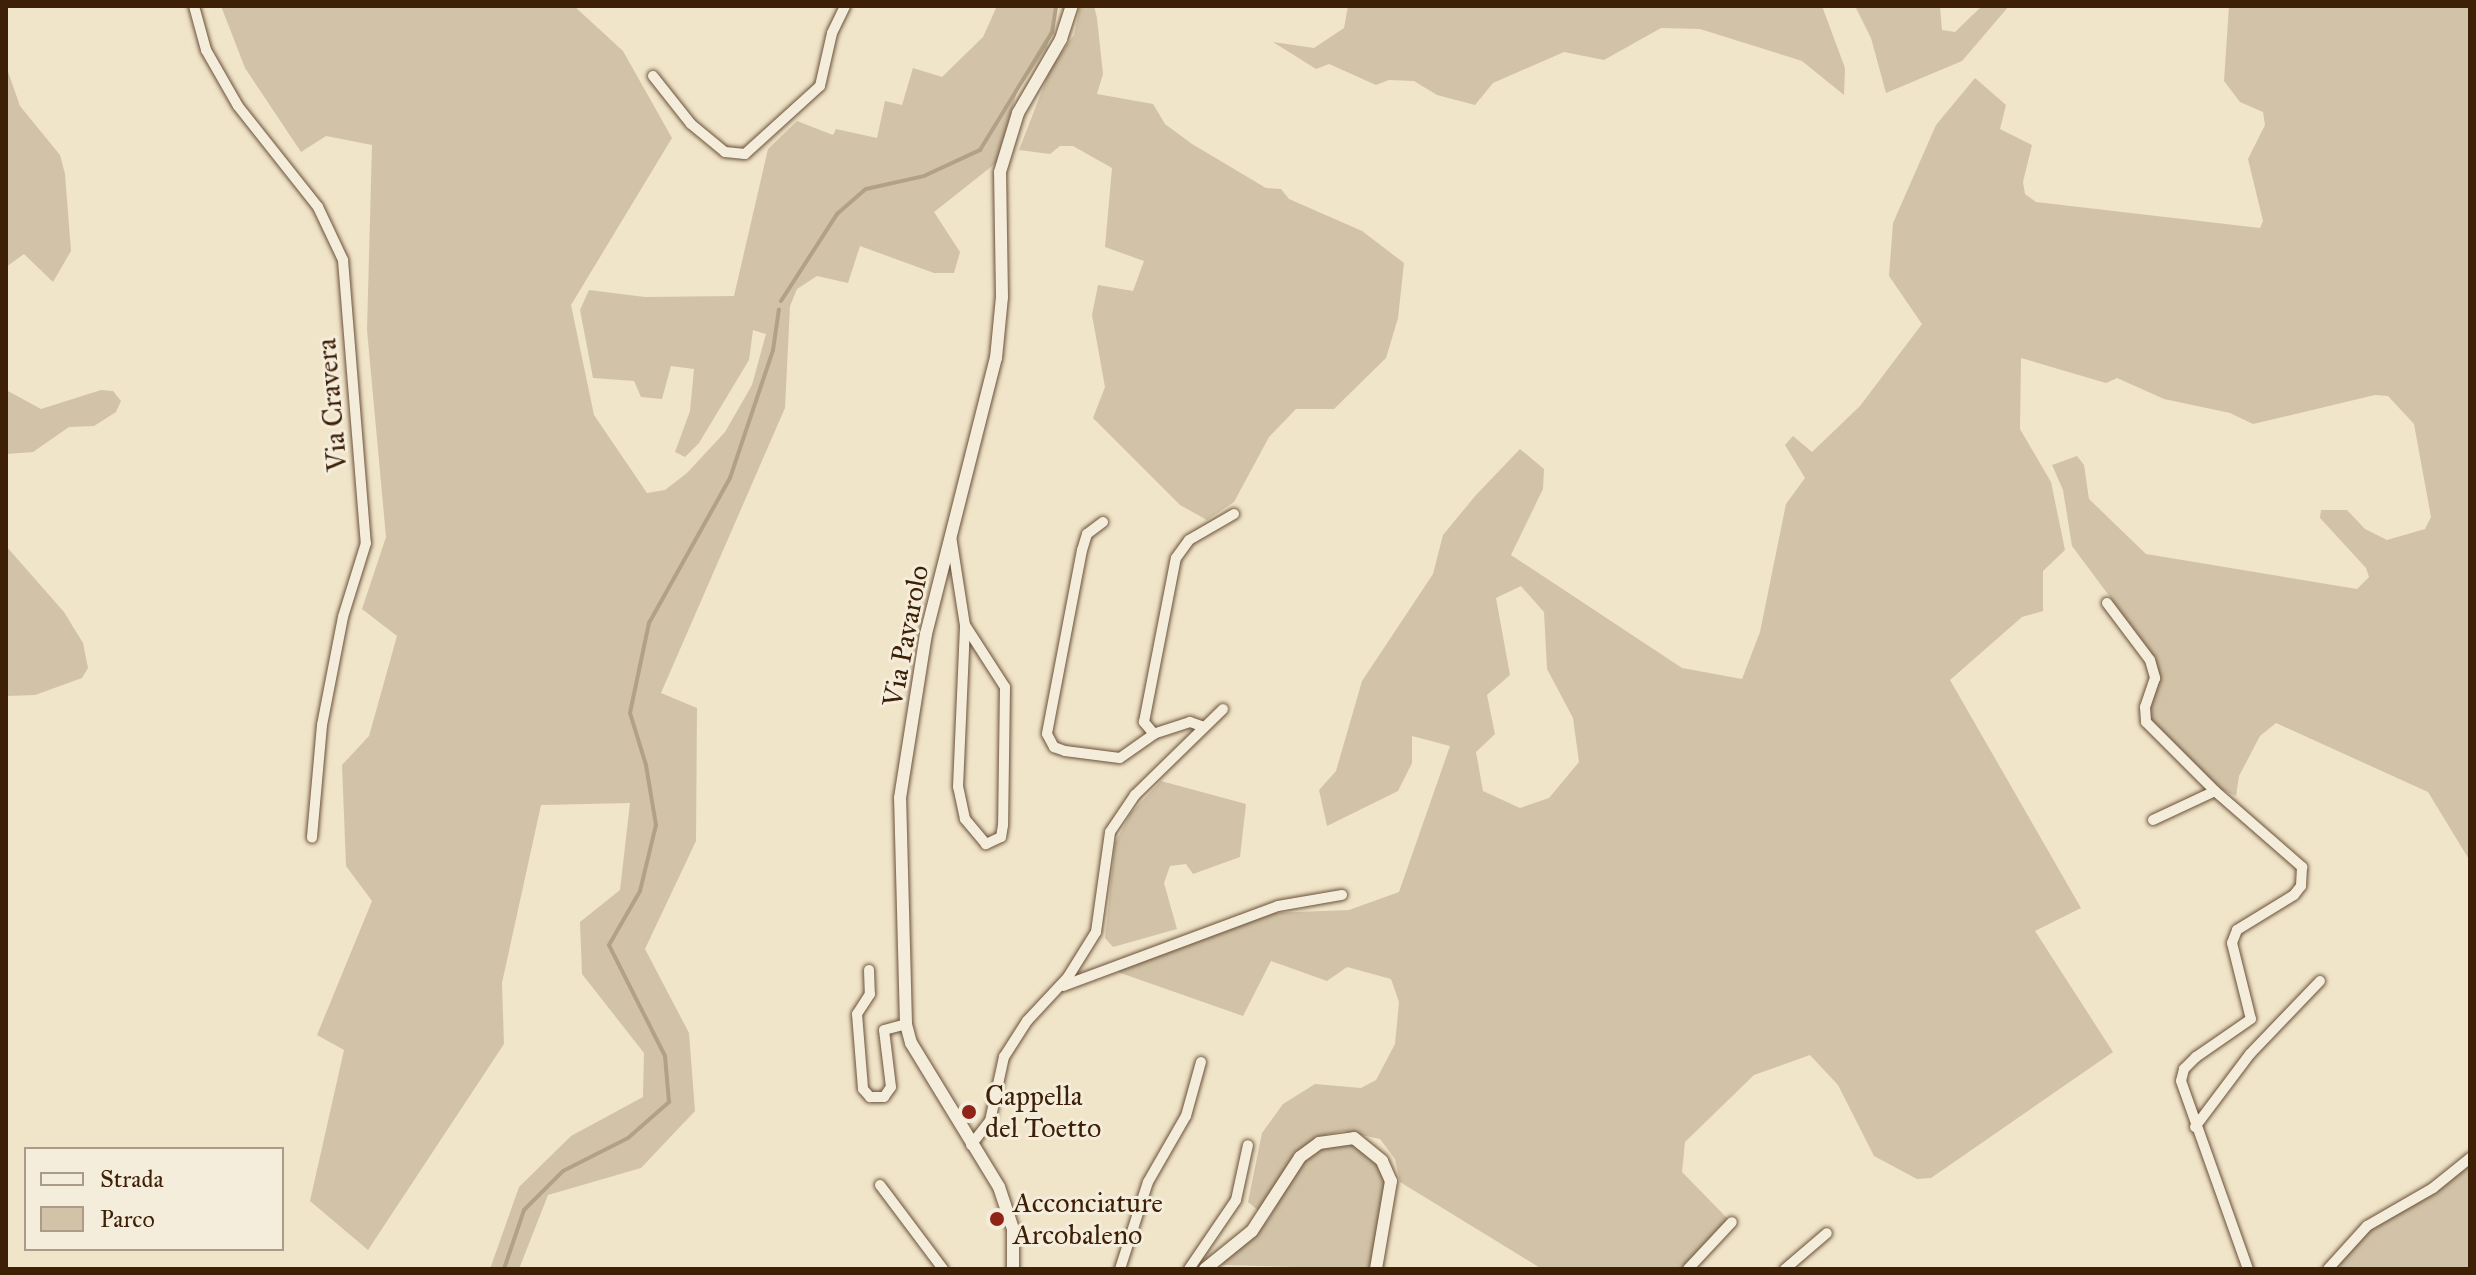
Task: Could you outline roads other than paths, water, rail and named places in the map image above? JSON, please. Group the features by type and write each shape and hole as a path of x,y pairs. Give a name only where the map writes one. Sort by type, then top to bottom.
{"street":[{"name":"Via Cravera","path":"194,6 206,50 238,106 318,207 343,260 366,543 343,617 322,725 312,838"},
{"path":"653,76 691,124 725,152 745,154 820,86 832,33 845,6"},
{"name":"Via Pavarolo","path":"1013,1269 1013,1229 1006,1205 911,1043 906,1024 900,798 926,634 996,358 1002,297 1000,172 1018,113 1061,39 1072,6"},
{"path":"1154,734 1144,722 1176,558 1189,540 1234,514"},
{"path":"1103,522 1087,534 1082,550 1047,734 1054,747 1065,751 1120,758 1154,734 1190,722 1204,727"},
{"path":"951,534 965,625 958,787 965,819 986,844 1001,837 1003,825 1005,687 965,625"},
{"path":"2107,603 2150,660 2155,678 2145,707 2146,722 2215,791 2294,857 2303,876 2294,895 2237,930 2231,953 2251,1019 2184,1069 2181,1081 2248,1269"},
{"path":"971,1145 990,1121 1004,1057 1027,1021 1057,988 1096,932 1110,832 1135,795 1223,709"},
{"path":"2153,820 2215,791"},
{"path":"1057,988 1278,906 1342,895"},
{"path":"869,970 870,994 857,1014 863,1089 870,1097 884,1097 891,1087 884,1030 906,1024"},
{"path":"2195,1127 2250,1054 2320,981"},
{"path":"1120,1269 1148,1182 1186,1116 1201,1062"},
{"path":"1205,1269 1252,1231 1300,1157 1319,1143 1354,1138 1382,1161 1391,1181 1376,1269"},
{"path":"1189,1269 1236,1200 1248,1145"},
{"path":"2328,1269 2367,1226 2433,1188 2470,1158"},
{"path":"880,1185 943,1269"},
{"path":"1688,1269 1732,1222"},
{"path":"1785,1269 1827,1233"}],"waterway":[{"path":"781,301 837,214 866,189 924,176 980,150 1052,32 1056,6"},
{"path":"504,1269 524,1210 563,1171 628,1138 669,1102 665,1056 609,945 640,891 656,825 646,765 630,713 649,623 730,478 773,350 779,309"}],"place":[{"name":"Cappella del Toetto","path":"969,1112"},
{"name":"Acconciature Arcobaleno","path":"997,1219"}]}
